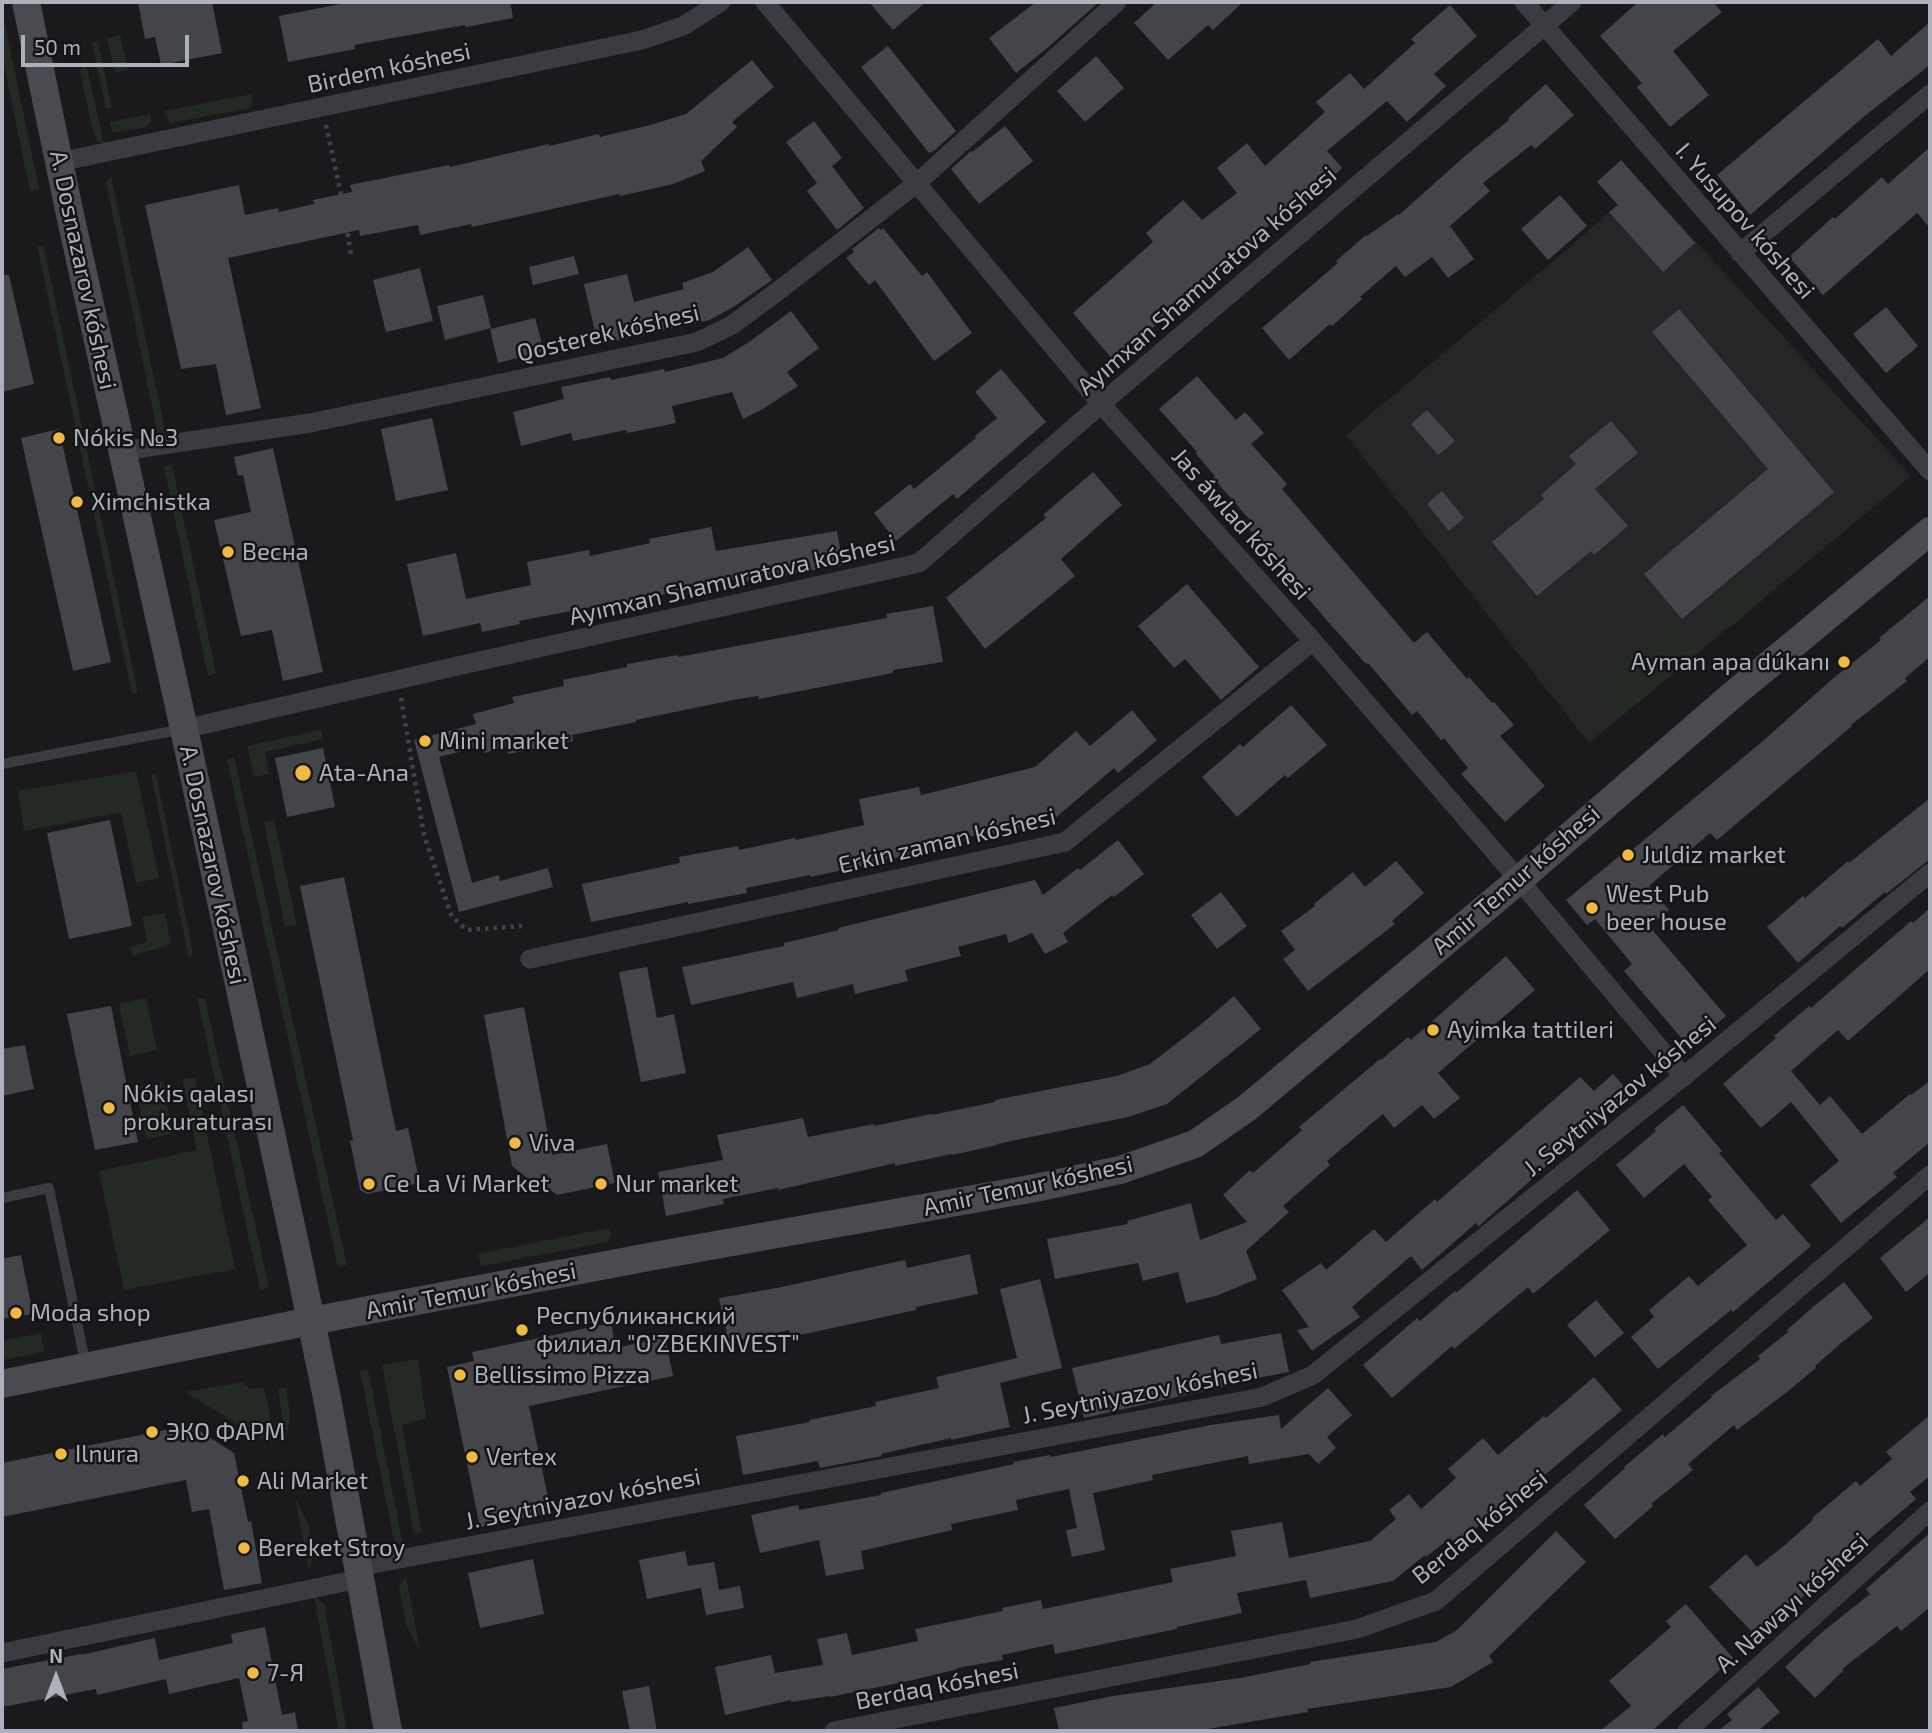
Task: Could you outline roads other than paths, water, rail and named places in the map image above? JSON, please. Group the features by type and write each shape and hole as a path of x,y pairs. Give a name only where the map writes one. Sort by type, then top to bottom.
{"main road":[{"name":"A. Dosnazarov kóshesi","path":"26,2 311,1321 388,1731"},
{"name":"Amir Temur kóshesi","path":"2,1384 311,1321 1035,1188 1120,1170 1195,1144 1247,1108 1930,531"}],"street":[{"name":"Birdem kóshesi","path":"59,162 642,40 683,26 721,2"},
{"name":"Jas áwlad kóshesi","path":"765,2 1101,404 1312,641 1519,880 1684,1077"},
{"name":"Qosterek kóshesi","path":"122,451 310,423 697,342 732,325 917,183 1117,2"},
{"name":"I. Yusupov kóshesi","path":"1524,2 1930,471"},
{"name":"Ayımxan Shamuratova kóshesi","path":"184,729 919,563 1572,2"},
{"path":"1740,253 1930,94"},
{"name":"Erkin zaman kóshesi","path":"530,959 1065,842 1312,641"},
{"name":"J. Seytniyazov kóshesi","path":"2,1653 358,1573 1262,1397 1313,1375 1684,1077 1930,873"},
{"name":"Berdaq kóshesi","path":"834,1731 1357,1629 1436,1601 1930,1175"},
{"name":"A. Nawayı kóshesi","path":"1686,1731 1930,1511"}],"lane":[{"name":"Ayımxan Shamuratova kóshesi","path":"2,764 184,729"},
{"path":"2,1198 49,1188 86,1366"}],"place":[{"name":"Nókis №3","path":"59,438"},
{"name":"Ximchistka","path":"77,502"},
{"name":"Весна","path":"228,552"},
{"name":"Ayman apa dúkanı","path":"1844,662"},
{"name":"Mini market","path":"425,741"},
{"name":"Ata-Ana","path":"303,773"},
{"name":"Juldiz market","path":"1628,855"},
{"name":"West Pub beer house","path":"1592,908"},
{"name":"Ayimka tattileri","path":"1433,1030"},
{"name":"Nókis qalası prokuraturası","path":"109,1108"},
{"name":"Viva","path":"515,1143"},
{"name":"Ce La Vi Market","path":"369,1184"},
{"name":"Nur market","path":"601,1184"},
{"name":"Moda shop","path":"16,1313"},
{"name":"Республиканский филиал \"O'ZBEKINVEST\"","path":"522,1330"},
{"name":"Bellissimo Pizza","path":"460,1375"},
{"name":"ЭКО ФАРМ","path":"152,1432"},
{"name":"Ilnura","path":"61,1454"},
{"name":"Vertex","path":"472,1457"},
{"name":"Ali Market","path":"243,1481"},
{"name":"Bereket Stroy","path":"244,1548"},
{"name":"7-Я","path":"253,1673"}]}
